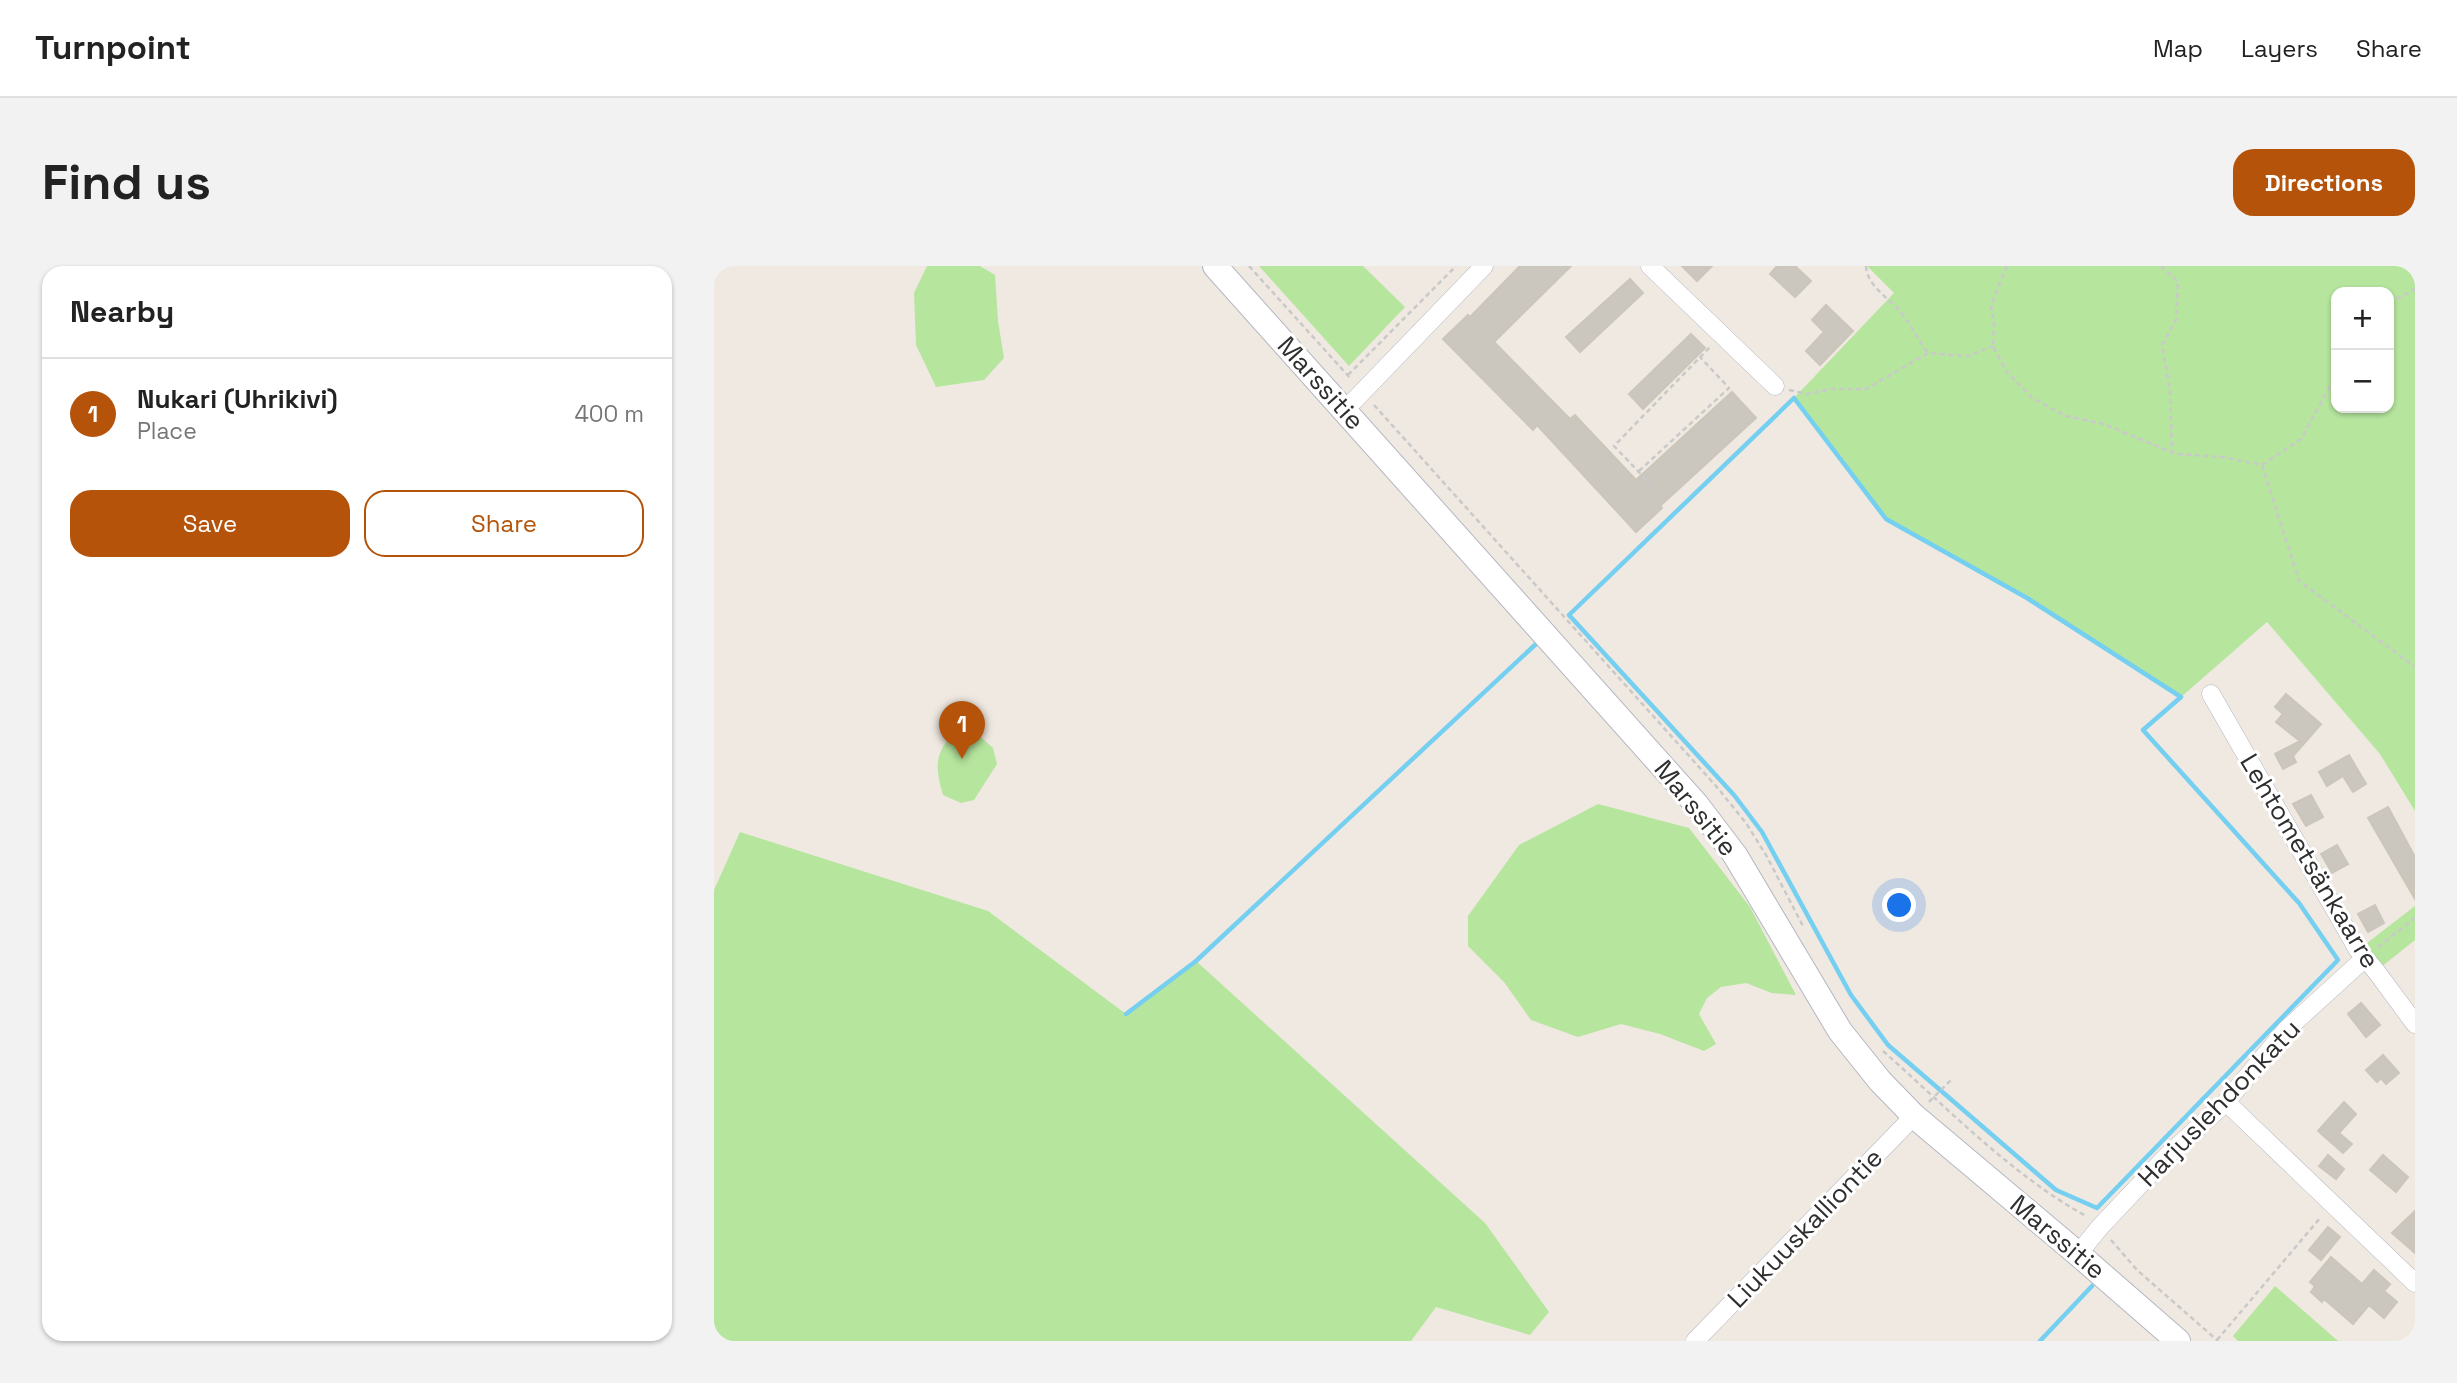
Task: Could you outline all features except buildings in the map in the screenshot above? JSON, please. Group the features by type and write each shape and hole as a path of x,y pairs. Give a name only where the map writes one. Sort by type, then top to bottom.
{"main road":[{"name":"Marssitie","path":"1215,266 1697,805 1735,855 1840,1031 1880,1081 1914,1116 2178,1341"}],"street":[{"path":"1345,410 1484,266"},
{"path":"1650,266 1775,386"},
{"name":"Lehtometsänkaarre","path":"2211,694 2358,950 2415,1024"},
{"name":"Harjuslehdonkatu","path":"2078,1254 2166,1157 2225,1102 2286,1030 2365,958"},
{"path":"2225,1102 2415,1283"},
{"name":"Liukuuskalliontie","path":"1695,1341 1914,1116"}],"path":[{"path":"1348,375 1456,266"},
{"path":"1866,266 1866,274 1902,314 1928,353"},
{"path":"2007,266 1991,305 1993,346 2007,372 2032,397 2066,416 2104,424 2172,450 2176,454 2222,457 2262,465 2301,439 2331,384"},
{"path":"2161,266 2178,282 2176,320 2162,345 2170,390 2172,450"},
{"path":"2394,300 2415,289"},
{"path":"1658,492 1615,446 1722,335"},
{"path":"1775,386 1807,394 1831,388 1866,389 1928,353 1968,356 1993,346"},
{"path":"1639,471 1728,388 1700,357"},
{"path":"2262,465 2299,581 2415,667"},
{"path":"2365,958 2415,918"},
{"path":"1939,1092 1952,1079"},
{"path":"2217,1340 2332,1204"}],"green space":[{"path":"927,266 980,266 995,275 1004,358 984,380 936,387 916,345 914,293"},
{"path":"1259,266 1363,266 1405,307 1349,366"},
{"path":"1867,266 2415,266 2415,811 2380,754 2267,622 2181,697 2027,598 1886,519 1794,398 1894,293"},
{"path":"975,732 993,748 997,764 974,800 961,803 943,795 938,761 947,741 954,733"},
{"path":"1598,804 1689,828 1750,907 1796,995 1772,993 1746,983 1721,987 1707,998 1699,1014 1716,1044 1704,1051 1660,1034 1621,1024 1578,1037 1531,1020 1504,982 1468,946 1468,916 1519,845"},
{"path":"740,832 988,911 1126,1014 1196,961 1485,1223 1549,1312 1530,1335 1436,1307 1411,1341 714,1341 714,890"},
{"path":"2415,906 2415,940 2376,971 2358,950"},
{"path":"2275,1286 2338,1341 2238,1341 2233,1336"}],"waterway":[{"path":"1794,398 1886,519 2027,598 2181,697 2143,730 2299,903 2338,960 2097,1208 2056,1190 1888,1045 1851,995 1762,832 1734,795 1569,615 1794,398"},
{"path":"1126,1014 1196,961 1537,643"},
{"path":"2040,1341 2092,1286"}],"place":[{"name":"Nukari (Uhrikivi)","path":"962,759"}]}
